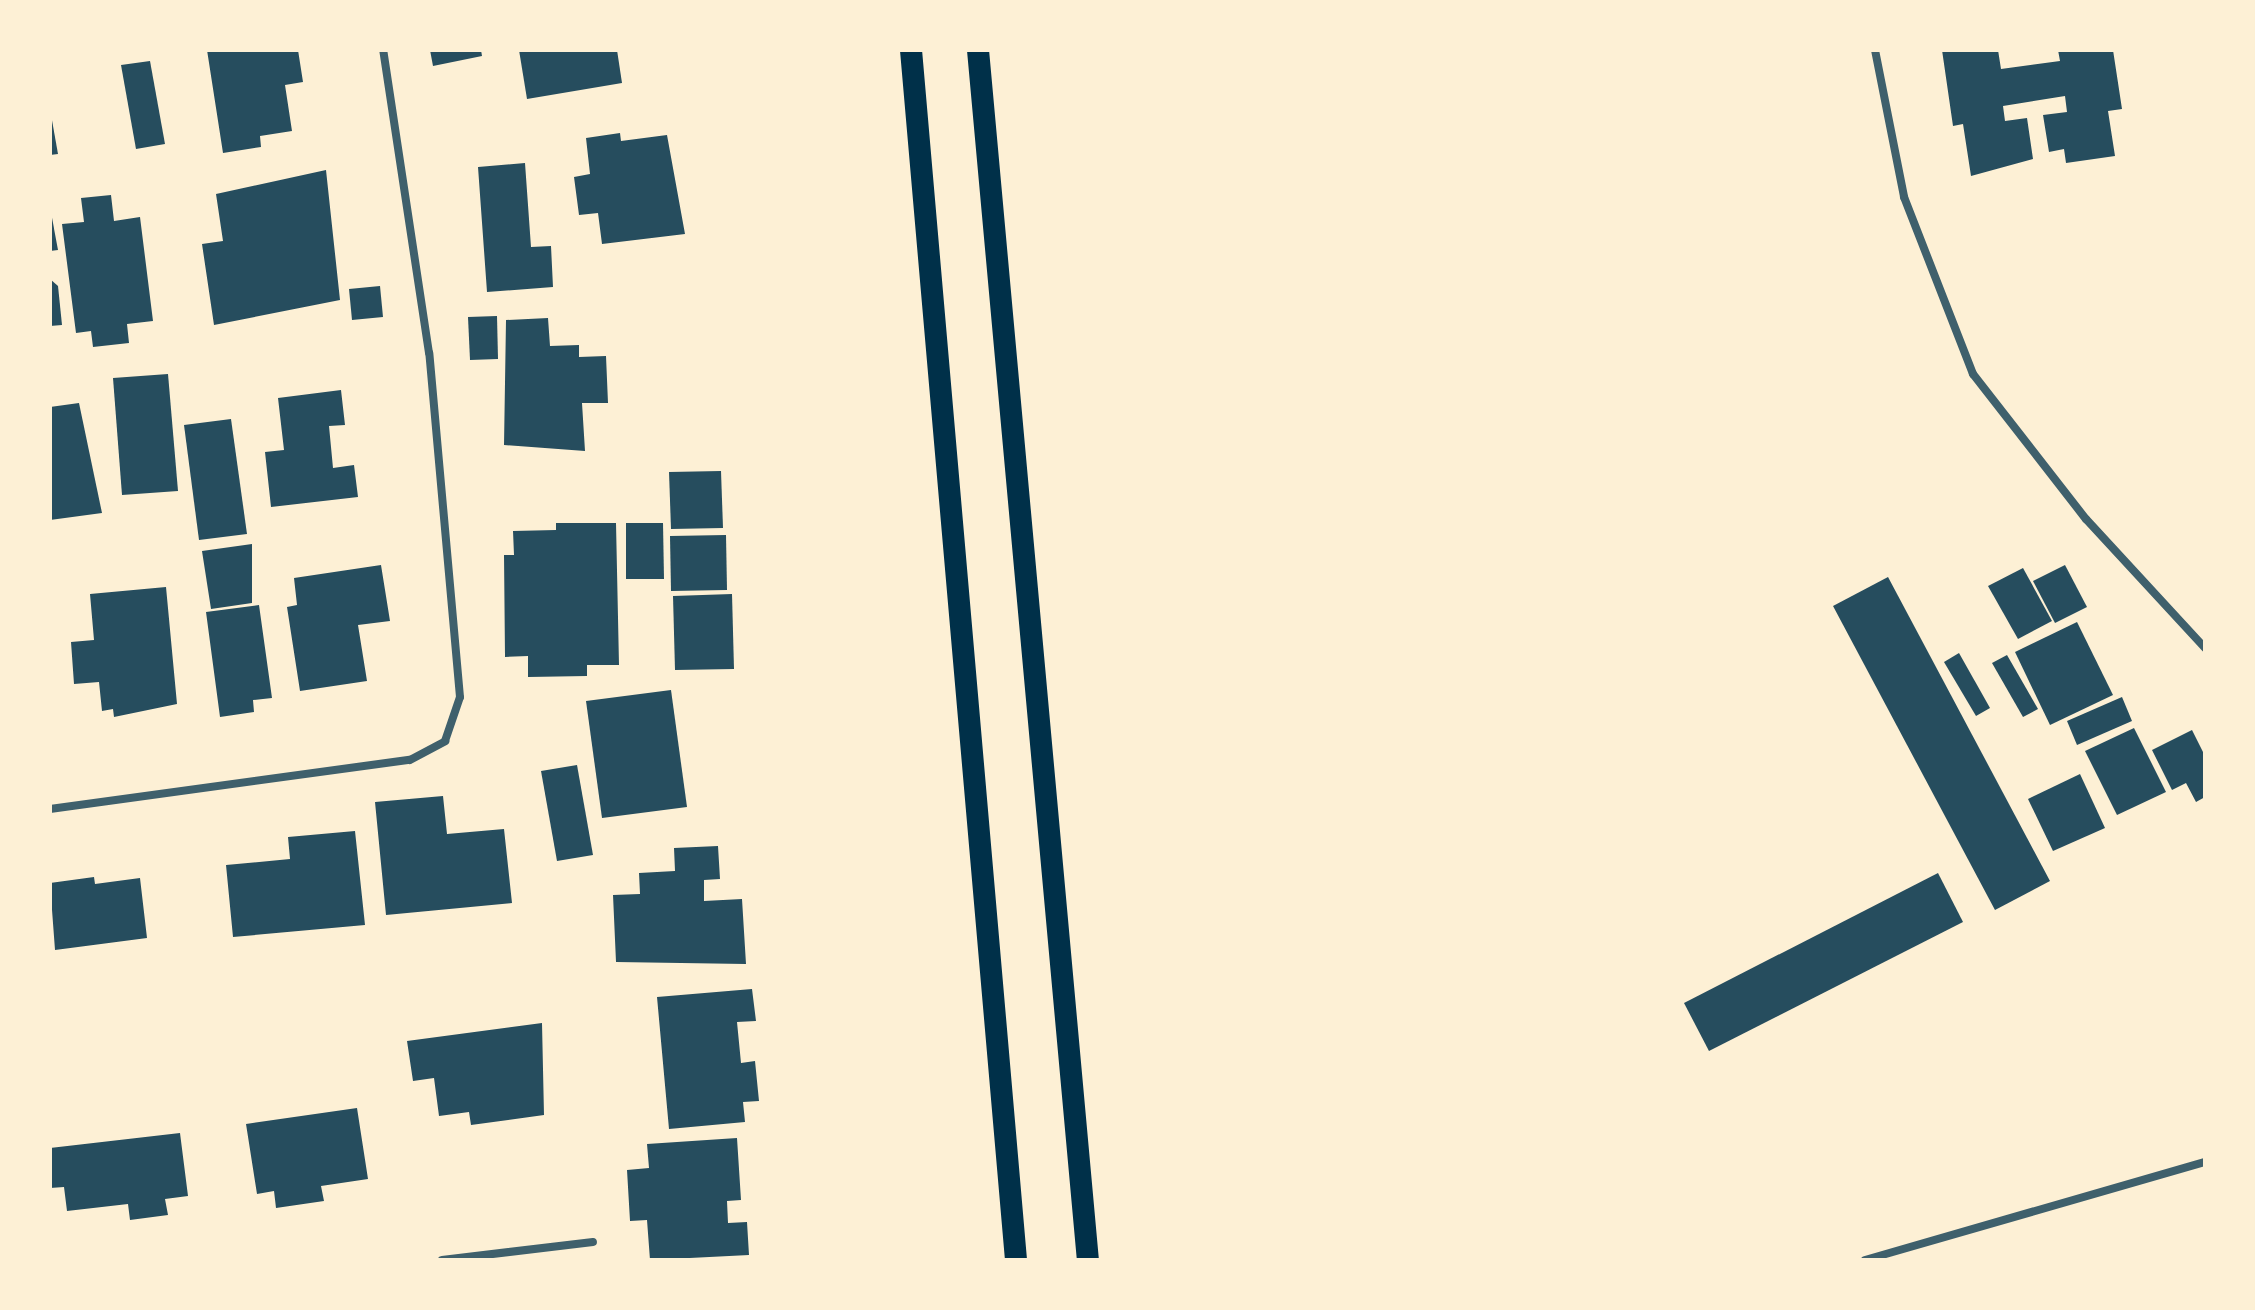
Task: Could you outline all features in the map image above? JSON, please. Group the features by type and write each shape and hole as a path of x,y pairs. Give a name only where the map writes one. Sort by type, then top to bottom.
{"highway":[{"path":"911,50 1016,1260"},
{"path":"978,50 1088,1260"}],"street":[{"path":"50,809 410,760 445,741 460,697 429,353 383,50"},
{"path":"1875,50 1904,197 1973,374 2086,519 2205,648"},
{"path":"1865,1260 1882,1258 2205,1162"},
{"path":"442,1260 593,1242"}],"building":[{"path":"207,50 298,50 303,82 285,85 292,131 260,136 261,147 223,153"},
{"path":"430,50 481,50 482,56 433,66"},
{"path":"519,50 617,50 622,83 527,99"},
{"path":"1942,50 1998,50 2001,69 2060,61 2058,50 2113,50 2122,109 2108,111 2115,156 2066,163 2064,149 2049,152 2043,115 2067,112 2065,96 2003,106 2005,121 2027,118 2033,159 1971,176 1963,124 1953,126"},
{"path":"150,61 165,144 136,149 121,65"},
{"path":"50,109 58,154 50,155"},
{"path":"620,133 621,141 667,135 685,234 602,244 598,213 579,215 574,177 590,174 586,138"},
{"path":"525,163 531,247 551,246 553,287 487,292 478,167"},
{"path":"326,170 340,300 214,325 202,244 223,241 216,194"},
{"path":"111,195 114,221 140,217 153,321 127,324 129,343 93,347 91,331 76,333 62,224 84,222 81,198"},
{"path":"50,207 58,250 50,251"},
{"path":"50,279 58,286 62,325 50,326"},
{"path":"380,286 383,317 352,320 349,289"},
{"path":"497,316 498,359 470,360 468,317"},
{"path":"548,318 550,346 579,345 579,357 606,356 608,403 582,403 585,451 504,445 506,320"},
{"path":"168,374 178,491 122,495 113,378"},
{"path":"341,390 345,425 329,426 333,468 354,465 358,497 271,507 265,452 284,450 278,398"},
{"path":"79,403 102,513 50,520 50,407"},
{"path":"231,419 247,534 199,540 184,425"},
{"path":"721,471 723,528 671,529 669,472"},
{"path":"556,523 616,523 619,665 587,665 587,676 528,677 528,656 505,657 504,555 514,555 513,531 556,530"},
{"path":"626,523 663,523 664,579 626,579"},
{"path":"726,535 727,590 671,591 670,536"},
{"path":"252,544 252,603 211,609 202,551"},
{"path":"381,565 390,621 358,625 367,681 300,691 287,607 297,605 294,578"},
{"path":"2065,565 2087,607 2055,623 2033,581"},
{"path":"2023,568 2052,621 2018,639 1988,586"},
{"path":"1888,577 2050,881 1995,910 1833,606"},
{"path":"166,587 177,704 114,717 113,709 102,711 99,682 74,684 71,642 94,640 90,594"},
{"path":"732,594 734,669 675,670 673,596"},
{"path":"259,605 272,698 253,700 254,712 220,717 206,612"},
{"path":"2077,622 2113,695 2050,725 2015,652"},
{"path":"1959,653 1990,708 1976,716 1944,662"},
{"path":"2007,655 2038,709 2023,717 1992,663"},
{"path":"671,690 687,807 602,818 586,701"},
{"path":"2122,697 2132,721 2077,745 2067,721"},
{"path":"2134,728 2166,792 2117,815 2085,751"},
{"path":"2192,730 2205,756 2205,797 2196,802 2186,783 2172,790 2152,750"},
{"path":"577,765 593,855 557,861 541,771"},
{"path":"2080,774 2105,828 2053,851 2028,799"},
{"path":"443,796 447,834 504,829 512,903 386,915 375,802"},
{"path":"355,831 365,925 233,937 226,865 290,859 288,837"},
{"path":"718,846 720,879 704,880 704,901 742,899 746,964 616,962 613,895 640,894 639,873 675,871 674,848"},
{"path":"1938,873 1963,922 1709,1051 1684,1003"},
{"path":"94,877 95,884 140,878 147,938 55,950 50,883"},
{"path":"752,989 756,1021 737,1022 741,1063 755,1061 759,1101 743,1102 745,1122 669,1129 657,997"},
{"path":"542,1023 544,1115 471,1125 469,1112 439,1116 434,1078 413,1081 407,1041"},
{"path":"357,1108 368,1179 321,1186 324,1201 276,1208 274,1191 257,1194 246,1124"},
{"path":"180,1133 188,1196 165,1199 168,1215 130,1220 128,1204 67,1211 64,1187 50,1188 50,1148"},
{"path":"737,1138 741,1200 727,1201 728,1223 747,1222 749,1255 650,1260 647,1220 630,1221 627,1170 649,1168 647,1144"}]}
